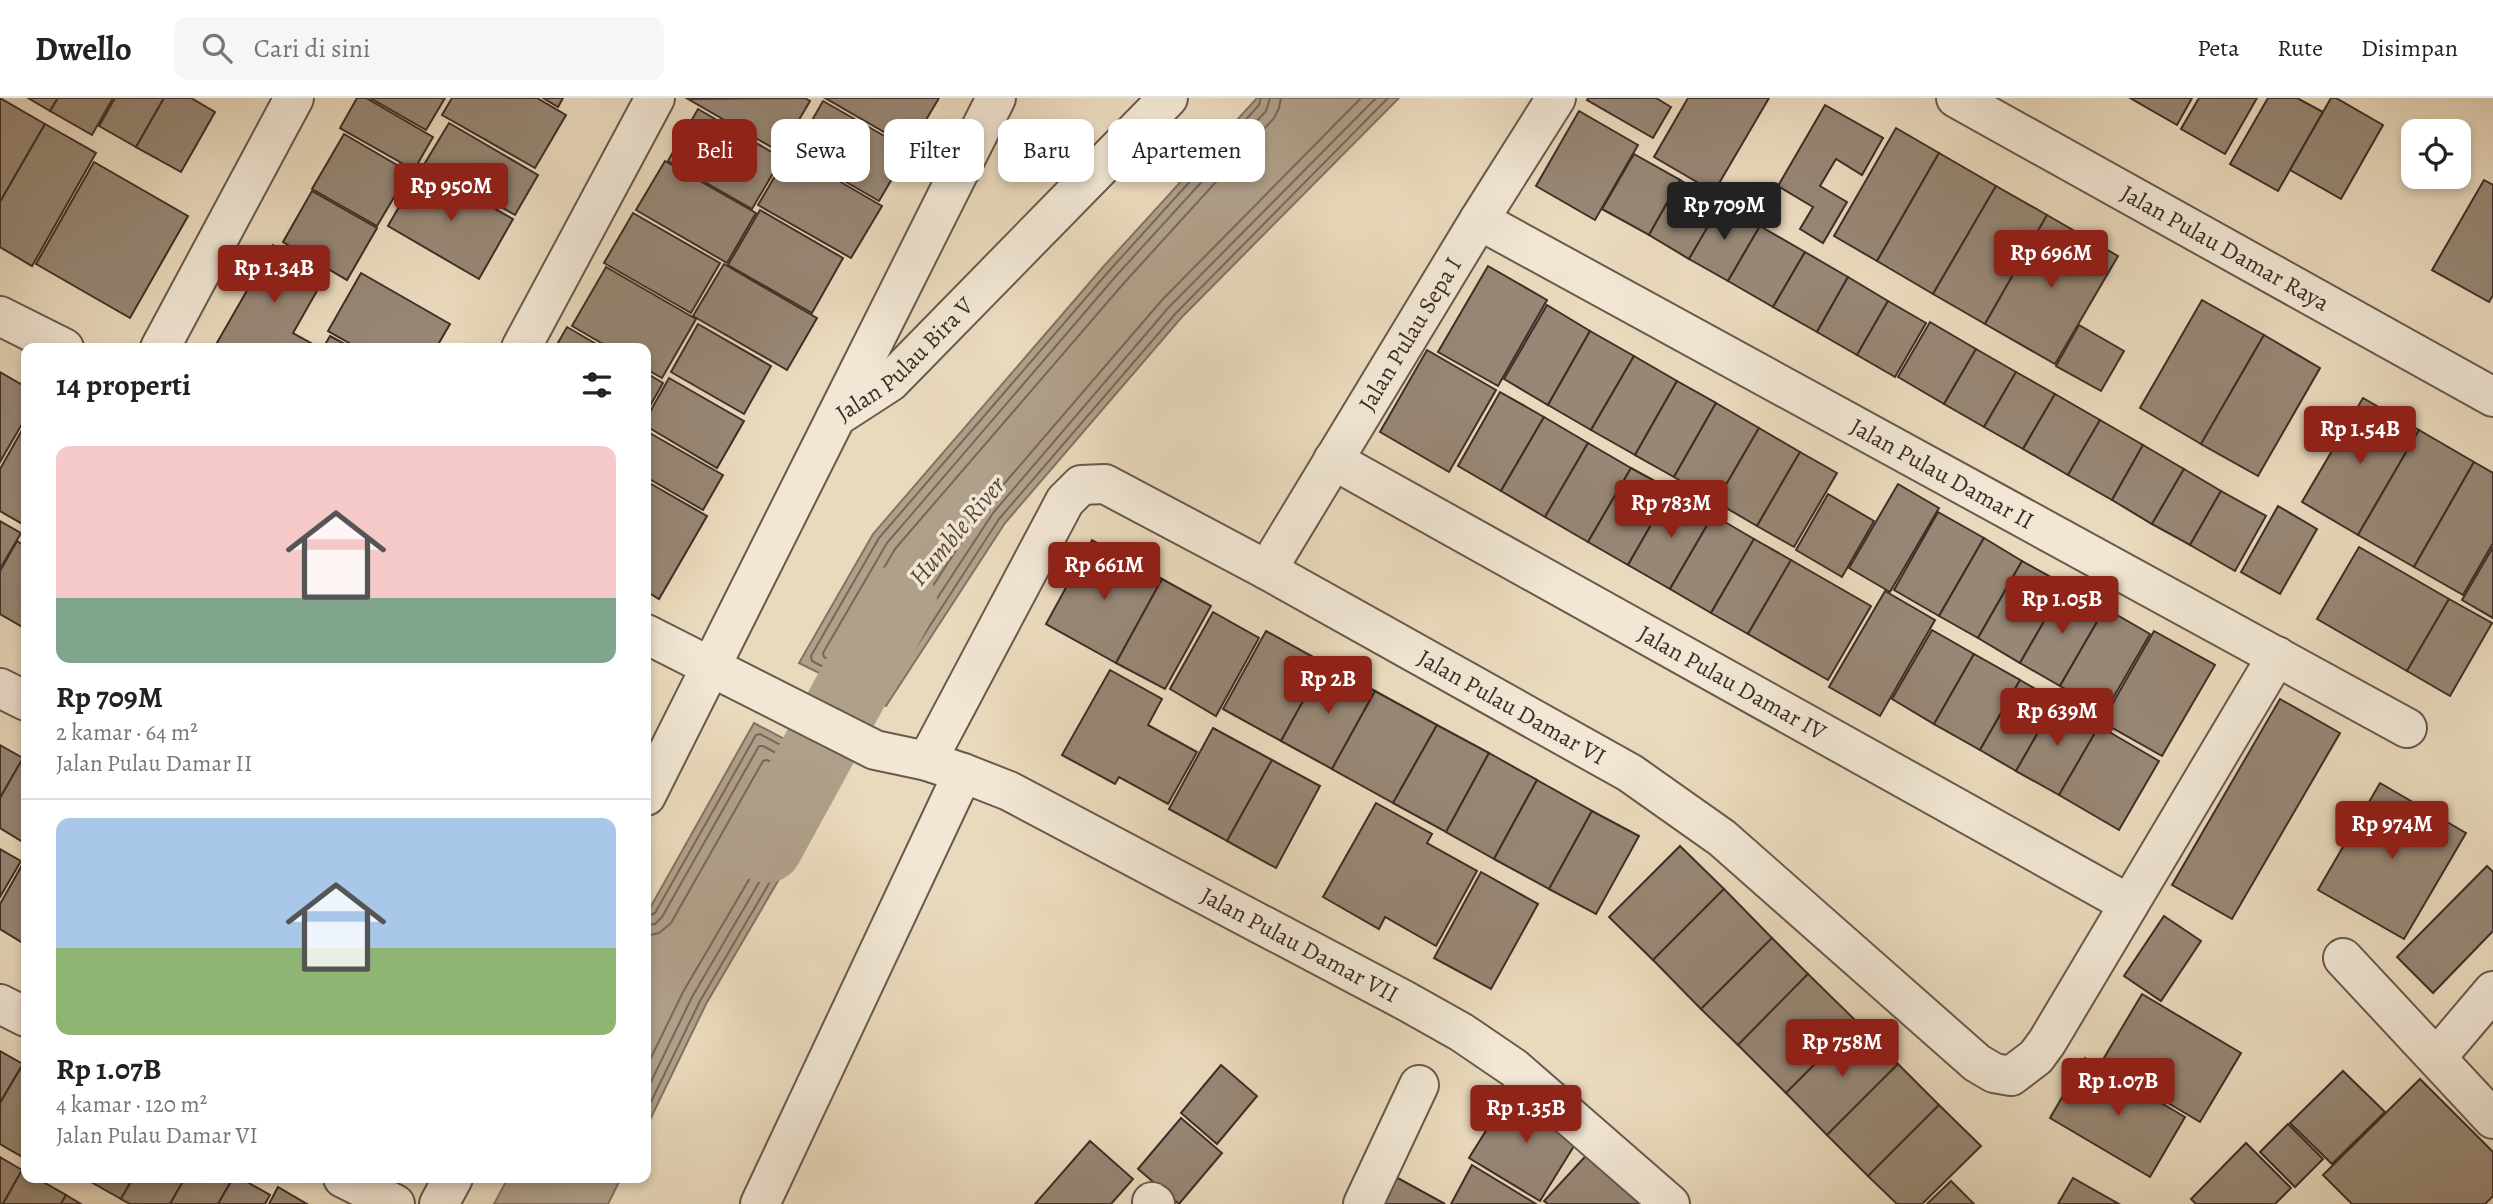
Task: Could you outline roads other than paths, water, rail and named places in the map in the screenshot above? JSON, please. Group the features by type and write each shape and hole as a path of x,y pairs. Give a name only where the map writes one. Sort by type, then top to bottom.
{"street":[{"path":"524,343 655,98"},
{"path":"836,417 996,98"},
{"name":"Jalan Pulau Bira V","path":"651,788 726,673 836,417 890,382 1168,98"},
{"name":"Jalan Pulau Sepa I","path":"1267,570 1479,219 1556,98"},
{"name":"Jalan Pulau Damar Raya","path":"1956,98 2493,397"},
{"path":"162,343 280,103"},
{"name":"Jalan Pulau Damar II","path":"1479,219 2407,728"},
{"path":"0,316 54,343"},
{"name":"Jalan Pulau Damar IV","path":"1333,460 2129,904"},
{"name":"Jalan Pulau Damar VI","path":"760,1204 945,767 1065,501 1081,485 1105,484 1267,570 1630,773 1721,838 1977,1063 1994,1073 2011,1076 2036,1057 2129,904"},
{"name":"Jalan Pulau Damar VII","path":"651,636 882,752 945,767 1021,798 1461,1032 1514,1068 1670,1204"},
{"path":"2129,904 2277,656"},
{"path":"0,688 21,698"},
{"path":"2343,958 2493,1119"},
{"path":"2437,1057 2493,992"},
{"path":"0,1004 21,1014"},
{"path":"1363,1204 1419,1085"},
{"path":"353,1183 394,1204"},
{"path":"439,1204 450,1183"}],"water":[{"path":"1257,98 1399,98 1181,318 1005,523 886,706 799,663 873,534 1104,266 1180,182 1265,182 1265,119 1238,119"},
{"path":"754,723 843,770 706,1004 651,1118 651,906"},
{"path":"505,1183 618,1183 608,1204 494,1204"}],"waterway":[{"name":"Humble River","path":"766,846 900,601"}]}
